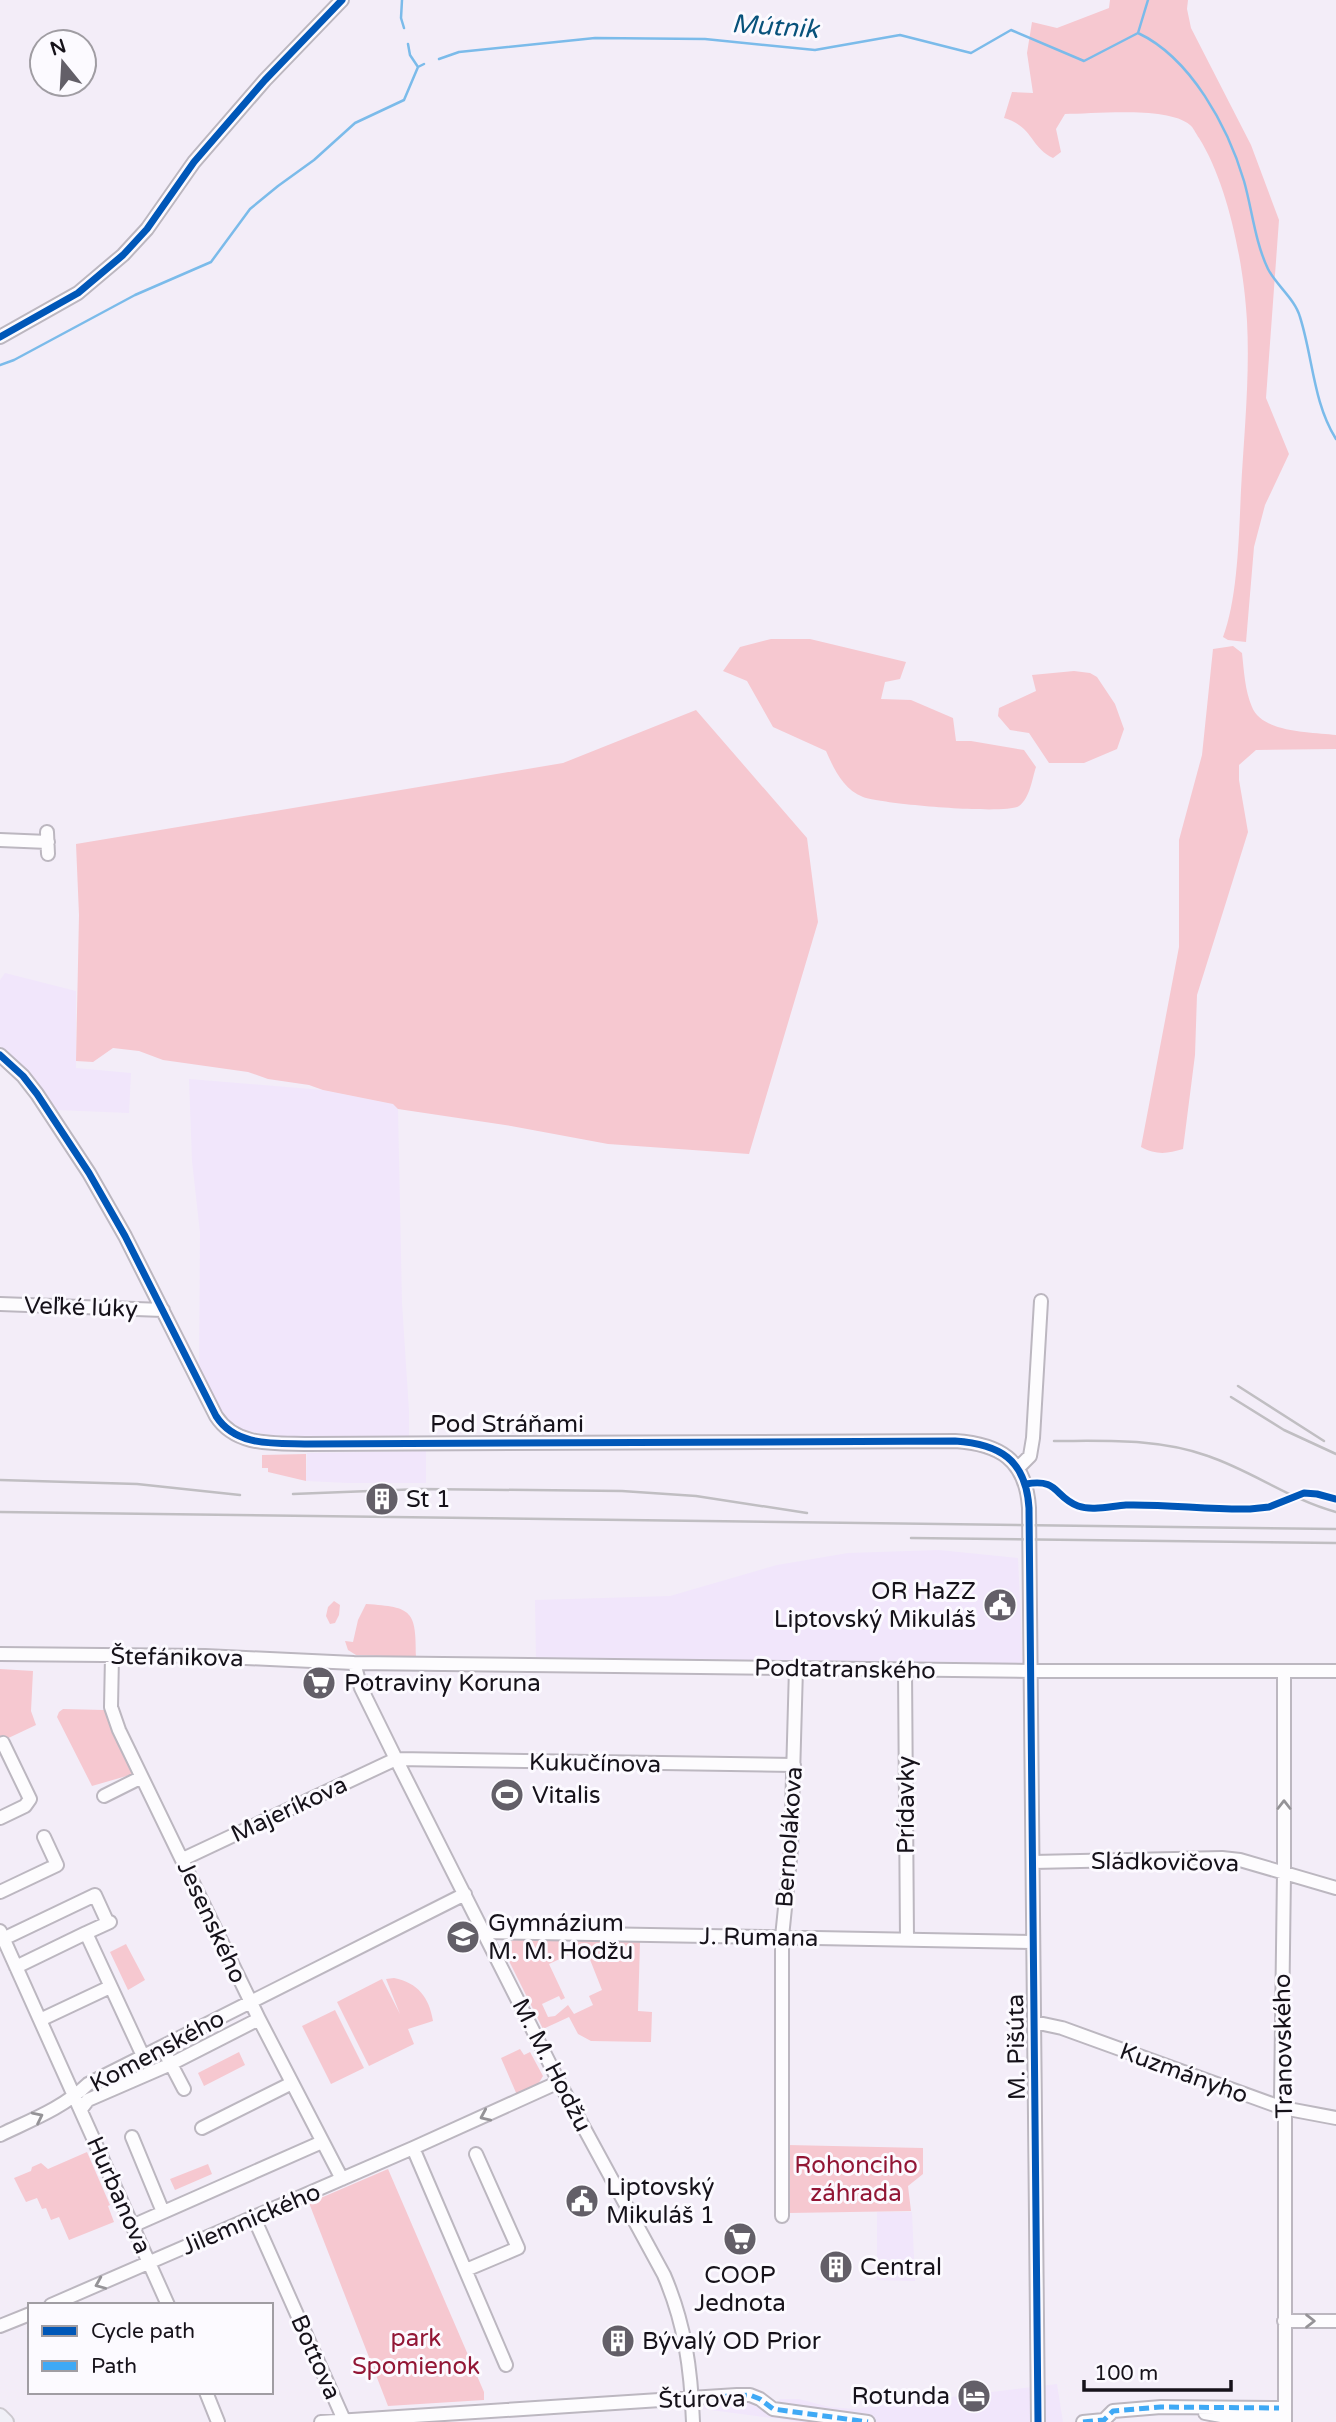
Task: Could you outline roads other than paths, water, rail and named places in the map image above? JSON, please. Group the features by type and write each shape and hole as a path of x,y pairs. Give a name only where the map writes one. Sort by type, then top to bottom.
{"main road":[{"path":"0,2416 6,2422"}],"street":[{"path":"0,337 78,293 123,255 153,221 194,162 265,80 342,0"},
{"path":"0,840 48,843"},
{"name":"Pod Stráňami","path":"0,1055 23,1076 68,1139 125,1236 216,1416 230,1431 246,1439 269,1443 332,1444 955,1441 994,1448 1005,1454 1018,1468"},
{"path":"1031,1671 1028,1493 1018,1468 1030,1456 1033,1438 1041,1301"},
{"name":"Veľké lúky","path":"0,1304 163,1310"},
{"name":"Štefánikova","path":"0,1654 213,1657 354,1663"},
{"name":"Jesenského","path":"112,1656 113,1713 141,1778 183,1859 250,2002 342,2179"},
{"name":"Podtatranského","path":"354,1663 905,1670 1336,1671"},
{"name":"M. M. Hodžu","path":"354,1663 361,1688 396,1759 559,2082 648,2243 676,2304 689,2358 694,2422"},
{"name":"Bernolákova","path":"782,2216 782,1937 792,1849 796,1668"},
{"name":"Prídavky","path":"905,1670 906,1939"},
{"name":"M. Pišúta","path":"1031,1671 1038,2422"},
{"name":"Tranovského","path":"1283,2416 1285,2117 1280,2100 1284,1671"},
{"path":"0,1744 3,1743 30,1799 27,1804 0,1818"},
{"name":"Kukučínova","path":"396,1759 794,1765"},
{"name":"Majeríkova","path":"183,1859 396,1759"},
{"path":"104,1796 141,1778"},
{"path":"0,1892 57,1865 44,1837"},
{"name":"Sládkovičova","path":"1032,1862 1222,1858 1240,1860 1336,1888"},
{"name":"Komenského","path":"0,2135 55,2109 88,2084 465,1894"},
{"path":"2,1935 95,1895 108,1921 16,1967"},
{"name":"J. Rumana","path":"484,1931 1033,1942"},
{"path":"86,1933 143,2056"},
{"name":"Hurbanova","path":"2,1935 167,2303"},
{"path":"40,2020 110,1987"},
{"path":"81,2109 88,2100 171,2064 259,2019"},
{"name":"Kuzmányho","path":"1034,2022 1062,2028 1283,2108 1336,2118"},
{"path":"162,2047 184,2089"},
{"name":"Jilemnického","path":"56,2303 559,2082"},
{"path":"202,2128 292,2083"},
{"path":"132,2137 163,2212"},
{"path":"132,2226 323,2143"},
{"path":"413,2148 506,2365"},
{"path":"466,2270 518,2248 476,2154"},
{"name":"Bottova","path":"254,2218 344,2420"},
{"path":"0,2326 28,2315"},
{"path":"1284,2321 1336,2320"},
{"path":"207,2394 218,2422"},
{"name":"Štúrova","path":"321,2422 526,2415 692,2398 750,2395 773,2409 868,2422"},
{"path":"1083,2422 1104,2420 1107,2417 1199,2412 1237,2418 1283,2416"}],"waterway":[{"path":"402,0 401,18 404,28"},
{"name":"Mútnik","path":"439,59 459,52 595,38 705,39 815,50 900,35 971,53 1011,30 1084,61 1138,33 1148,0"},
{"path":"1138,33 1157,44 1191,77 1205,96 1228,139 1244,181 1257,237 1268,269 1298,310 1322,410 1336,439"},
{"path":"408,44 410,55 418,67"},
{"name":"Mútnik","path":"0,365 135,295 211,262 250,209 314,160 355,123 404,100 418,67 424,64"}],"railway":[{"path":"1238,1386 1324,1441"},
{"path":"1231,1397 1284,1430 1336,1454"},
{"path":"1054,1441 1151,1443 1189,1450 1224,1462 1303,1500 1336,1512"},
{"path":"0,1480 137,1484 240,1495"},
{"path":"293,1494 421,1489 622,1491 696,1496 807,1513"},
{"path":"0,1512 1336,1529"},
{"path":"911,1538 1336,1543"}],"place":[{"name":"St 1","path":"382,1499"},
{"name":"OR HaZZ Liptovský Mikuláš","path":"1000,1605"},
{"name":"Potraviny Koruna","path":"319,1683"},
{"name":"Vitalis","path":"507,1795"},
{"name":"Gymnázium M. M. Hodžu","path":"463,1937"},
{"name":"Liptovský Mikuláš 1","path":"582,2201"},
{"name":"COOP Jednota","path":"740,2239"},
{"name":"Central","path":"836,2267"},
{"name":"Bývalý OD Prior","path":"618,2341"},
{"name":"Rotunda","path":"974,2396"}],"park label":[{"name":"Rohonciho záhrada","path":"856,2179"},
{"name":"park Spomienok","path":"416,2352"}]}
